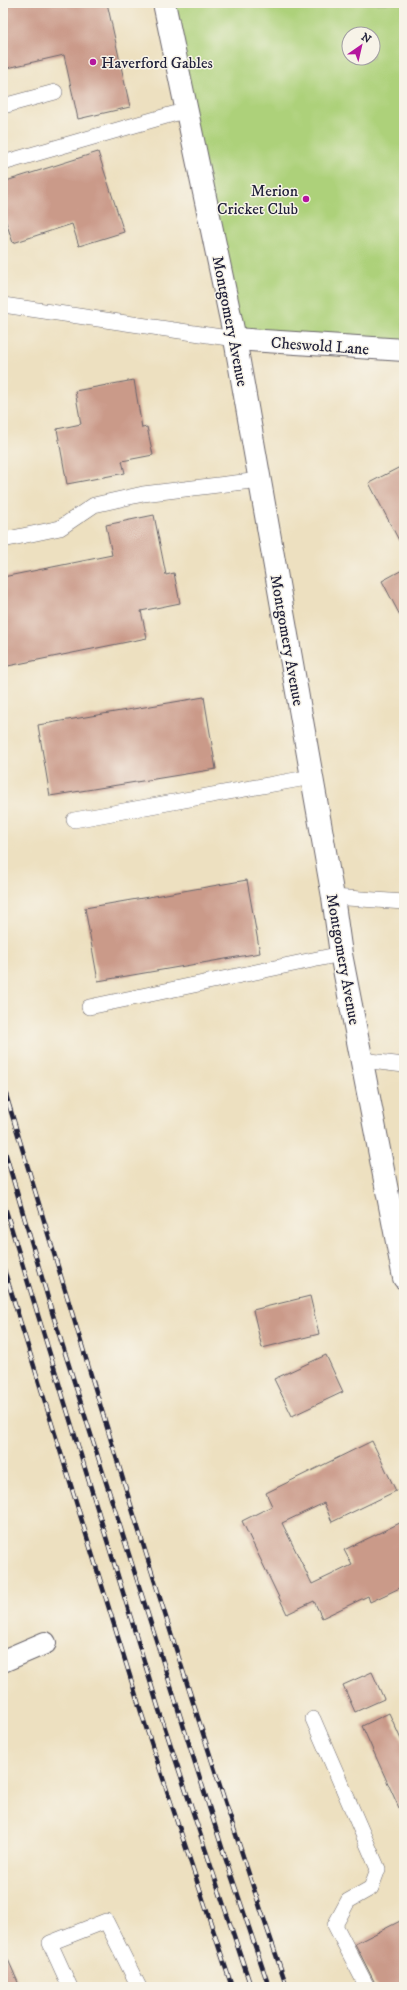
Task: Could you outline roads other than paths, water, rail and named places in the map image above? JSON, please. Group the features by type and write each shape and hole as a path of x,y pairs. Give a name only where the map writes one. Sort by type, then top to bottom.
{"main road":[{"name":"Montgomery Avenue","path":"164,3 235,340 333,897 341,954 399,1232 404,1278"},
{"name":"Cheswold Lane","path":"235,340 404,350"},
{"path":"3,1661 45,1643"}],"lane":[{"path":"3,106 55,92"},
{"path":"3,163 187,110"},
{"path":"3,305 235,340"},
{"path":"3,540 60,528 94,505 142,494 260,480"},
{"path":"74,820 312,777"},
{"path":"333,897 404,902"},
{"path":"89,1007 341,954"},
{"path":"362,1060 404,1065"},
{"path":"313,1719 378,1869 371,1888 348,1902 335,1925 367,1987"},
{"path":"70,1987 50,1943 106,1921 139,1987"}],"railway":[{"path":"3,1085 176,1650 287,1987"},
{"path":"3,1145 52,1312 224,1854 269,1987"},
{"path":"3,1201 159,1710 251,1987"},
{"path":"3,1266 142,1715 232,1987"}],"place":[{"name":"Haverford Gables","path":"93,62"},
{"name":"Merion Cricket Club","path":"306,199"}]}
